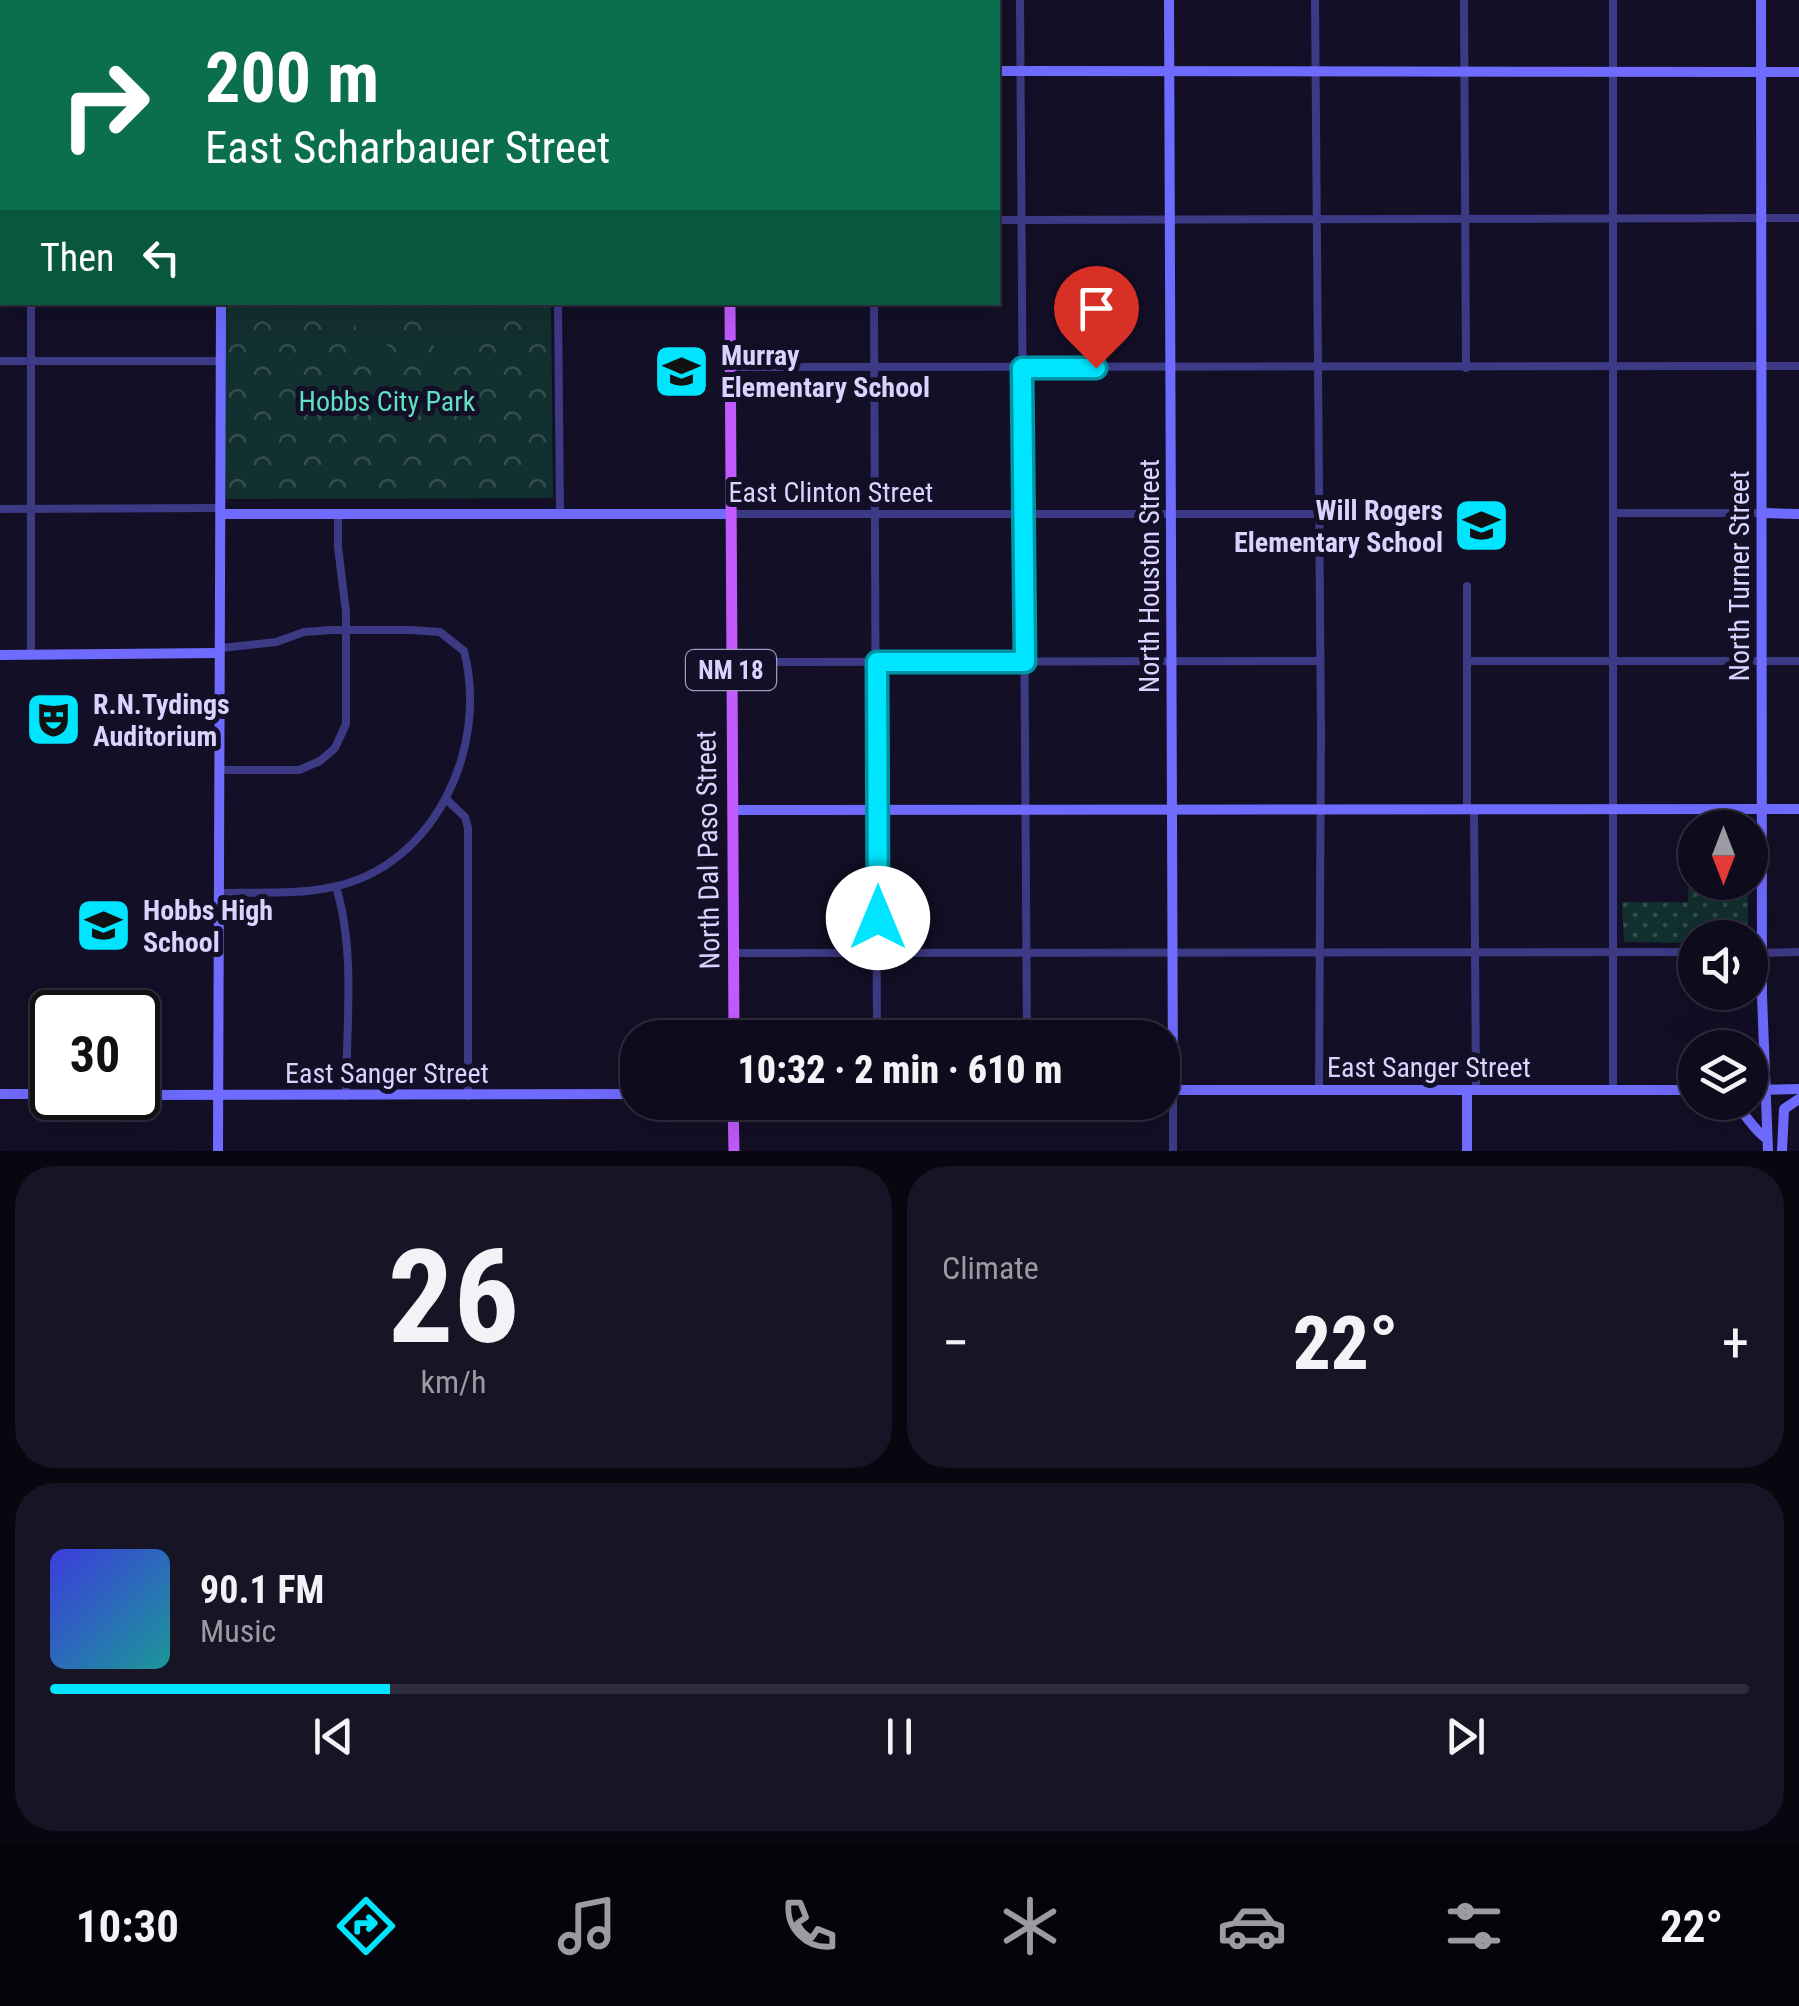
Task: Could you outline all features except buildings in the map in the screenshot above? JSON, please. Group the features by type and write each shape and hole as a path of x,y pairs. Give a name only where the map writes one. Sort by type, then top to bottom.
{"main road":[{"name":"North Dal Paso Street","path":"730,305 734,1020"},
{"path":"733,1120 734,1151"}],"street":[{"path":"1020,0 1026,1020"},
{"name":"North Houston Street","path":"1169,0 1171,1020"},
{"path":"1315,0 1320,515 1319,1090"},
{"path":"1464,0 1466,368"},
{"path":"1614,0 1614,1090"},
{"name":"North Turner Street","path":"1757,920 1762,809 1761,0"},
{"path":"1000,71 1799,72"},
{"path":"1000,220 1799,218"},
{"path":"31,305 31,654"},
{"path":"218,1151 221,305"},
{"path":"558,305 560,514"},
{"path":"874,305 877,1020"},
{"path":"0,361 221,362"},
{"path":"730,368 1799,366"},
{"name":"East Clinton Street","path":"0,508 338,514 1440,514"},
{"path":"1614,513 1799,514"},
{"path":"218,770 299,770 320,761 335,748 346,724 346,630 338,514"},
{"path":"1467,586 1474,952 1467,1151"},
{"path":"0,655 220,651 276,642 304,632 346,630 440,632 464,652 468,666 468,725 463,759 446,799 416,841 385,865 336,887 218,893"},
{"path":"1468,662 1799,661"},
{"path":"731,662 1319,662"},
{"path":"446,799 461,813 468,828 468,1096"},
{"path":"732,810 1799,809"},
{"path":"336,887 346,940 346,1097"},
{"path":"734,954 1678,952"},
{"path":"1768,952 1799,952"},
{"name":"East Sanger Street","path":"1180,1090 1678,1092"},
{"path":"1768,1090 1799,1090"},
{"path":"0,1094 30,1094"},
{"name":"East Sanger Street","path":"160,1095 620,1094"},
{"path":"1782,1151 1784,1110 1799,1099"},
{"name":"North Houston Street","path":"1170,1120 1172,1151"},
{"path":"1748,1120 1768,1145"},
{"name":"North Turner Street","path":"1766,1120 1768,1145"}],"green space":[{"name":"Hobbs City Park","path":"221,305 551,305 553,498 226,499"},
{"path":"356,317 388,318 387,355 356,354"},
{"path":"434,320 474,320 474,357 434,357"},
{"path":"1748,900 1748,920 1678,920 1678,943 1624,942 1622,902"}],"place":[{"name":"Murray Elementary School","path":"682,371"},
{"name":"Will Rogers Elementary School","path":"1482,526"},
{"name":"R.N.Tydings Auditorium","path":"54,720"},
{"name":"Hobbs High School","path":"104,926"}],"route":[{"path":"878,918 877,662 1025,662 1022,368 1096,368"}]}
